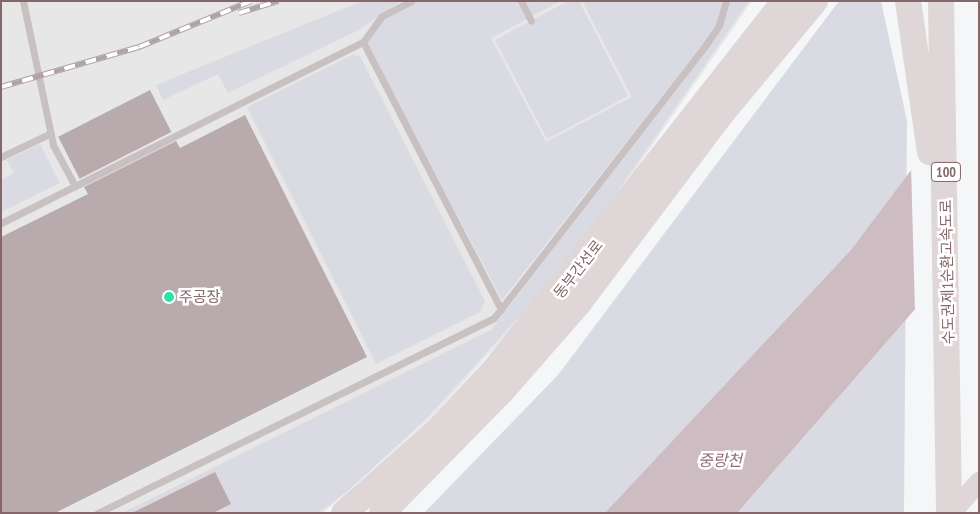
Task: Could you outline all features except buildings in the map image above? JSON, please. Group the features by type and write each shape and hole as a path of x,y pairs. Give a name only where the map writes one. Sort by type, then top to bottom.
{"highway":[{"name":"동부간선로","path":"344,513 438,430 495,369 786,1"},
{"name":"동부간선로","path":"382,513 502,392 578,304 814,1"},
{"path":"908,1 924,98 948,342"},
{"name":"수도권제1순환고속도로","path":"941,1 950,513"}],"street":[{"path":"950,513 979,482"}],"lane":[{"path":"23,1 51,133 75,186"},
{"path":"1,223 363,42 382,16 411,1"},
{"path":"521,1 531,21"},
{"path":"96,513 494,318 705,46 720,25 726,1"},
{"path":"363,42 501,309"},
{"path":"1,157 51,133"}],"shaded area":[{"path":"1,1 752,1 593,231 541,297 430,419 323,513 1,513"},
{"path":"362,1 401,1 359,30 228,93 218,74 163,100 156,85"},
{"path":"419,1 517,1 527,19 491,38 546,142 632,97 582,1 723,1 716,24 703,44 502,300 366,42 384,19"},
{"path":"525,1 561,1 532,16"},
{"path":"568,1 579,1 628,96 547,139 495,40"},
{"path":"729,1 749,1 591,230 539,295 428,417 347,492 318,513 122,513 491,330 707,48 721,26"},
{"path":"839,1 881,1 907,121 904,513 424,513 558,375"},
{"path":"352,55 360,56 485,301 480,312 376,364 247,107"},
{"path":"40,144 60,183 1,212 1,180 14,173 7,160"}],"water":[{"name":"중랑천","path":"979,80 979,236 737,513 605,513 851,250"}],"pier":[{"path":"979,77 979,239 915,312 911,166"}],"railway":[{"path":"1,87 139,47 251,1"},
{"path":"239,13 278,1"}],"place":[{"name":"주공장","path":"169,297"}]}
